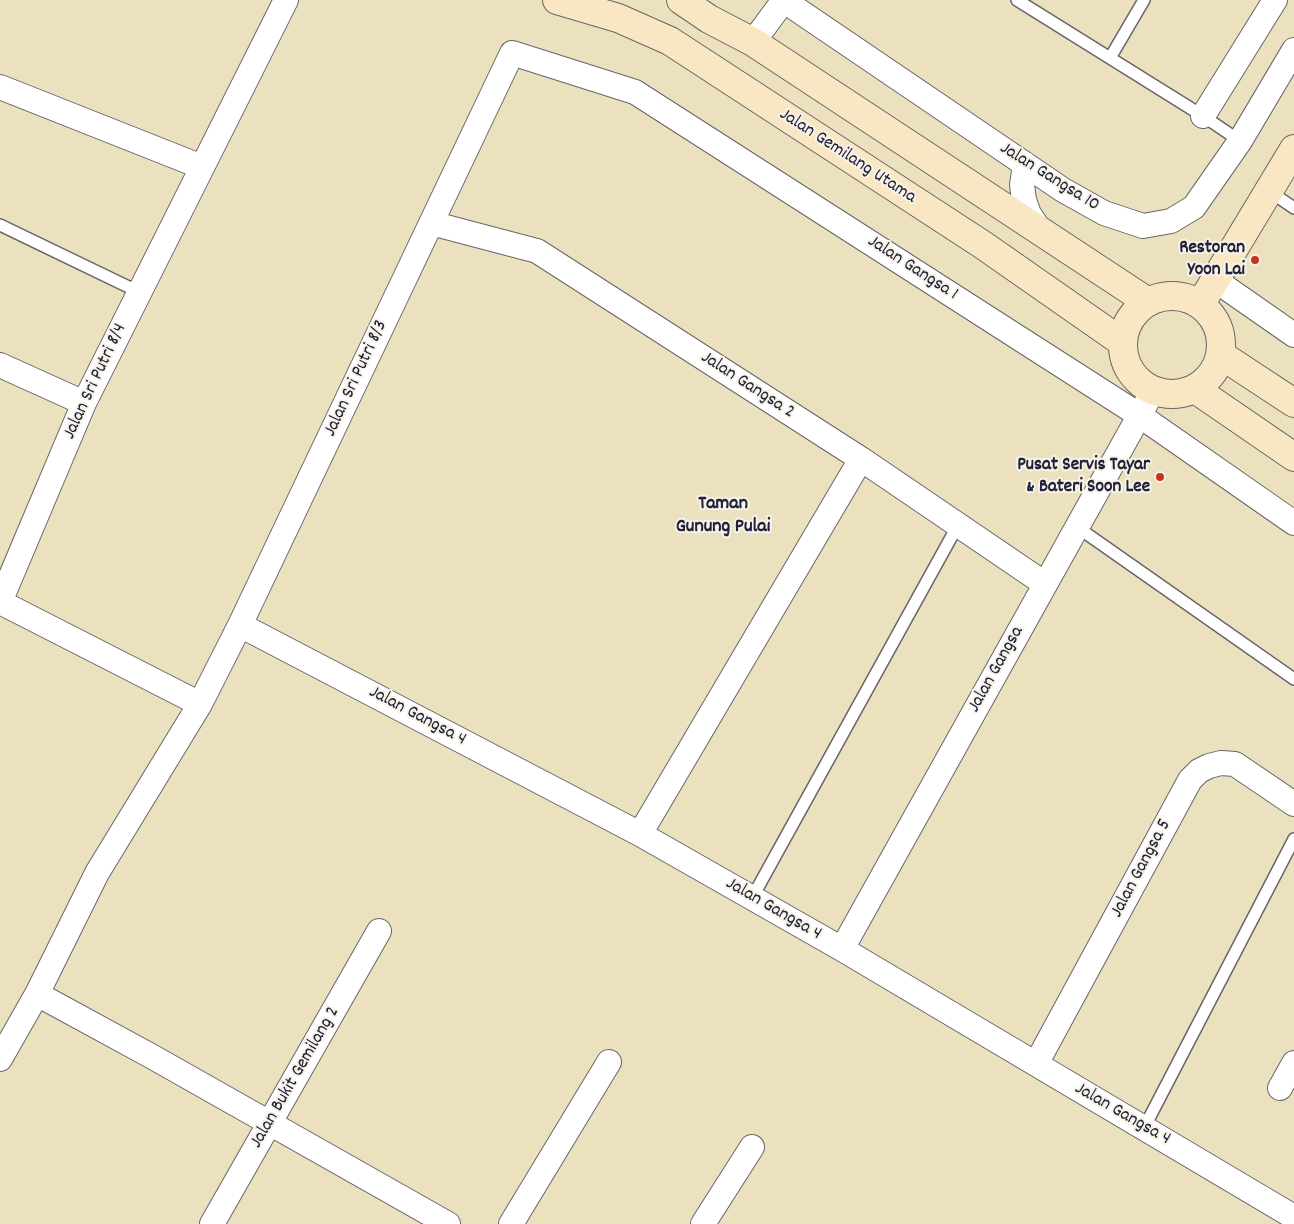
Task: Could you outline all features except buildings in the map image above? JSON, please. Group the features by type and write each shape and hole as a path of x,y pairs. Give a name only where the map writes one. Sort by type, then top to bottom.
{"main road":[{"name":"Jalan Gemilang Utama","path":"557,0 618,18 670,41 983,245 1122,342"},
{"path":"681,0 709,19 753,42 1148,302"},
{"path":"1200,304 1294,149"},
{"path":"1163,296 1178,296 1194,300 1200,304 1217,323 1222,338 1221,354 1216,368 1207,380 1195,389 1182,394 1167,394 1153,391 1140,383 1130,371 1124,357 1122,342 1126,326 1135,312 1148,302 1163,296"},
{"path":"1221,354 1294,403"},
{"path":"1195,389 1294,457"}],"street":[{"name":"Jalan Sri Putri 8/4","path":"0,602 84,403 286,0"},
{"path":"753,42 784,0"},
{"name":"Jalan Gangsa 10","path":"784,0 1063,190 1104,213 1143,226 1171,221 1194,207 1240,141 1294,50"},
{"path":"1203,116 1275,0"},
{"name":"Jalan Sri Putri 8/3","path":"0,1059 37,994 97,873 200,704 240,625 512,52"},
{"name":"Jalan Gangsa 1","path":"512,52 635,92 1139,415 1294,523"},
{"path":"0,87 202,167"},
{"path":"1025,164 1022,185 1024,200 1029,214 1042,232"},
{"name":"Jalan Gangsa 2","path":"431,223 536,250 861,459 1045,584"},
{"path":"1215,280 1294,336"},
{"path":"0,365 84,403"},
{"name":"Jalan Gangsa","path":"842,949 1153,391"},
{"path":"640,834 861,459"},
{"path":"0,602 200,704"},
{"name":"Jalan Gangsa 4","path":"240,625 640,834 842,949 1294,1217"},
{"name":"Jalan Gangsa 5","path":"1036,1064 1190,780 1199,771 1209,766 1221,763 1235,764 1294,804"},
{"name":"Jalan Bukit Gemilang 2","path":"212,1224 379,931"},
{"path":"37,994 151,1056 448,1224"},
{"path":"511,1224 609,1062"},
{"path":"1280,1088 1294,1063"},
{"path":"703,1224 752,1147"}],"lane":[{"path":"1017,0 1240,141"},
{"path":"1110,58 1144,0"},
{"path":"1269,191 1294,208"},
{"path":"0,225 139,292"},
{"path":"752,898 958,526"},
{"path":"1077,528 1294,679"},
{"path":"1144,1128 1294,840"}],"place":[{"name":"Restoran Yoon Lai","path":"1255,260"},
{"name":"Pusat Servis Tayar & Bateri Soon Lee","path":"1160,477"}],"district":[{"name":"Taman Gunung Pulai","path":"723,516"}]}
